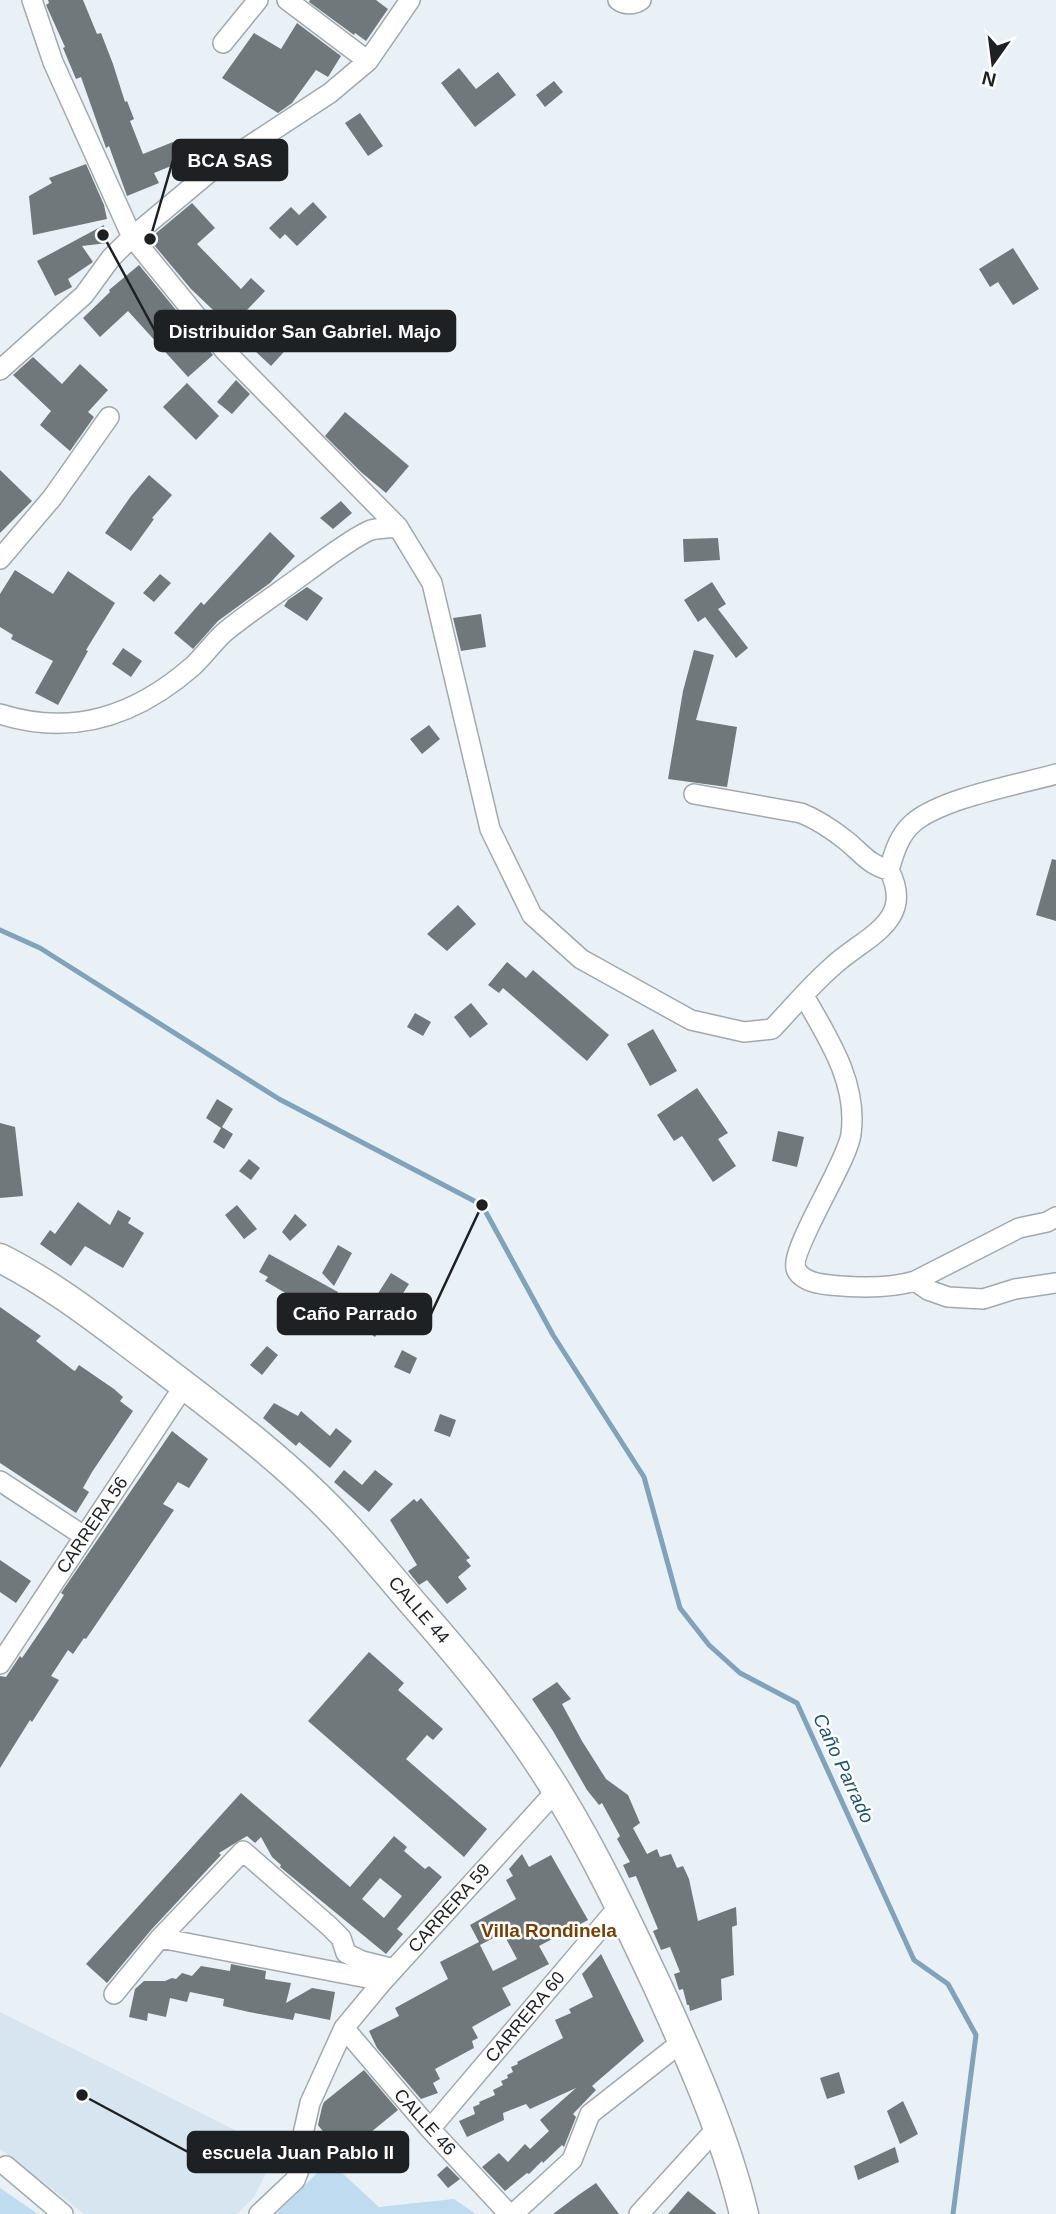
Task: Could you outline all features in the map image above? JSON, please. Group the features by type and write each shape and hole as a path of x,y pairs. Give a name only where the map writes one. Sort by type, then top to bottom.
{"main road":[{"name":"CALLE 44","path":"0,1258 71,1301 241,1430 348,1528 496,1703 526,1742 557,1790 620,1905 698,2080 730,2162 744,2214"}],"street":[{"path":"32,0 53,62 132,237 225,351 398,527 432,583 490,830 531,915 581,960 691,1020 744,1032 772,1029 833,965 883,928 896,908 898,887 889,870 895,846 911,824 935,808 1056,775"},
{"path":"223,43 258,0"},
{"path":"287,0 368,61"},
{"path":"2,372 84,295 111,258 132,237 211,171 330,93 368,61 410,0"},
{"path":"618,0 622,4 637,4 642,0"},
{"path":"0,559 51,498 109,417"},
{"path":"0,714 35,724 69,724 103,718 123,710 178,678 224,633 328,557 371,530 398,527"},
{"path":"694,794 801,813 816,819 848,842 872,864 889,870"},
{"path":"804,996 833,1046 851,1094 852,1136 835,1178 800,1242 794,1261 796,1270 818,1283 894,1286 915,1281 1019,1228 1047,1222 1056,1217"},
{"path":"915,1281 928,1290 948,1297 982,1299 1015,1289 1056,1283"},
{"name":"CARRERA 56","path":"0,1664 184,1386"},
{"path":"0,1481 84,1535"},
{"name":"CARRERA 59","path":"259,2214 295,2180 310,2103 344,2028 388,1975 557,1790"},
{"path":"114,1994 160,1938 243,1851 329,1926 341,1938 346,1953 388,1975"},
{"name":"CARRERA 60","path":"430,2129 620,1905"},
{"path":"160,1938 388,1975"},
{"name":"CALLE 46","path":"344,2028 430,2129 511,2214"},
{"path":"511,2214 572,2160 590,2114 682,2041"},
{"path":"639,2214 717,2128"},
{"path":"6,2166 63,2214"}],"shaded area":[{"path":"0,2012 277,2151 254,2197 237,2214 84,2214 0,2149"},
{"path":"329,2161 379,2207 454,2199 476,2214 276,2214"},
{"path":"0,2188 38,2214 0,2214"}],"building":[{"path":"48,0 83,0 97,34 101,33 125,102 127,101 134,119 130,121 143,154 173,142 181,162 154,173 159,183 127,196 109,146 106,148 81,77 76,79 63,48 65,47 46,5"},
{"path":"376,0 388,9 366,41 355,33 354,35 309,2"},
{"path":"297,23 341,56 328,77 316,70 292,103 278,113 222,78 254,33 281,49"},
{"path":"459,68 476,89 498,72 516,95 475,127 441,83"},
{"path":"554,81 563,92 545,107 536,95"},
{"path":"360,113 383,146 368,156 345,123"},
{"path":"86,164 104,205 107,219 33,235 29,196 52,183 49,178"},
{"path":"313,202 327,217 297,246 285,234 280,239 269,228 291,207 299,215"},
{"path":"192,203 215,228 197,244 241,289 251,278 265,291 231,327 191,289 149,239"},
{"path":"104,225 107,243 82,246 93,262 68,279 72,287 55,296 37,261"},
{"path":"1013,248 1039,289 1013,305 998,282 990,287 979,269"},
{"path":"139,265 213,355 188,377 128,311 100,337 83,318 109,290"},
{"path":"279,325 294,341 271,366 254,350"},
{"path":"33,357 62,384 80,364 108,390 88,412 94,417 70,451 40,425 51,411 13,375"},
{"path":"236,380 250,394 232,414 217,402"},
{"path":"187,383 219,416 196,440 163,407"},
{"path":"345,412 409,466 386,493 325,436"},
{"path":"0,470 32,501 0,533"},
{"path":"149,475 172,495 152,518 154,519 131,551 105,533"},
{"path":"341,501 352,513 333,529 320,518"},
{"path":"270,532 295,556 270,583 218,621 193,649 174,633 201,602 204,605"},
{"path":"718,538 720,560 684,562 683,539"},
{"path":"15,570 53,594 68,571 115,603 86,650 88,651 58,705 35,693 53,661 11,639 13,635 0,627 0,594"},
{"path":"160,574 171,583 154,602 143,593"},
{"path":"712,582 726,604 718,609 748,648 736,658 705,617 698,622 684,600"},
{"path":"307,587 323,598 307,621 284,606"},
{"path":"481,614 486,647 461,651 453,618"},
{"path":"123,648 142,661 131,677 112,664"},
{"path":"694,650 714,655 696,720 737,727 727,787 668,779 683,691"},
{"path":"429,725 440,739 422,754 410,739"},
{"path":"1052,859 1056,860 1056,921 1036,915"},
{"path":"458,905 476,924 447,951 427,934"},
{"path":"507,962 526,978 533,970 609,1035 587,1061 503,988 499,993 488,985"},
{"path":"471,1003 488,1024 470,1038 454,1017"},
{"path":"415,1013 431,1022 423,1036 407,1027"},
{"path":"653,1029 677,1071 650,1086 627,1044"},
{"path":"697,1088 728,1133 718,1139 736,1166 713,1182 682,1136 674,1141 657,1115"},
{"path":"217,1099 233,1109 222,1127 233,1134 224,1149 213,1142 221,1128 206,1118"},
{"path":"0,1123 15,1127 23,1196 0,1198"},
{"path":"778,1131 804,1137 797,1167 772,1161"},
{"path":"249,1159 260,1168 251,1180 239,1171"},
{"path":"78,1202 110,1225 118,1210 131,1218 128,1223 144,1233 123,1268 85,1246 71,1266 40,1244 50,1230 55,1234"},
{"path":"237,1205 257,1229 244,1239 225,1215"},
{"path":"295,1214 307,1225 290,1241 282,1232"},
{"path":"338,1245 352,1253 334,1286 322,1273"},
{"path":"269,1254 338,1292 321,1326 288,1307 292,1297 265,1281 268,1277 259,1272"},
{"path":"391,1273 409,1284 375,1337 358,1325"},
{"path":"0,1307 41,1336 36,1341 73,1370 79,1365 114,1389 123,1397 120,1401 133,1411 83,1488 89,1492 76,1513 0,1463"},
{"path":"267,1346 278,1355 262,1375 250,1365"},
{"path":"402,1350 417,1358 410,1374 394,1367"},
{"path":"274,1403 298,1416 301,1411 330,1436 336,1428 352,1441 330,1468 299,1442 296,1446 263,1418"},
{"path":"440,1414 456,1420 450,1437 434,1431"},
{"path":"172,1431 208,1459 189,1488 178,1482 163,1504 174,1510 86,1639 84,1638 73,1654 68,1650 51,1676 59,1680 0,1768 0,1676 6,1677 20,1656 22,1658 64,1595 61,1593"},
{"path":"344,1470 362,1485 375,1470 393,1484 369,1512 334,1482"},
{"path":"421,1498 470,1558 466,1560 471,1566 458,1577 467,1589 447,1604 427,1580 419,1585 408,1571 417,1565 390,1520 414,1499 417,1502"},
{"path":"0,1560 31,1581 16,1603 0,1592"},
{"path":"369,1652 404,1683 398,1690 443,1729 433,1740 427,1735 406,1759 487,1829 464,1857 308,1721"},
{"path":"557,1682 571,1699 562,1704 582,1741 606,1779 628,1795 640,1823 633,1828 647,1854 657,1849 660,1857 671,1854 677,1868 683,1866 689,1879 698,1921 736,1907 737,1925 732,1927 734,1975 721,1979 722,2000 690,2011 683,1989 679,1990 674,1974 680,1972 670,1947 661,1950 653,1931 658,1929 636,1876 629,1878 623,1865 630,1862 617,1839 620,1836 602,1803 599,1805 587,1790 532,1699"},
{"path":"241,1793 350,1887 394,1836 407,1847 404,1851 425,1869 429,1866 442,1877 397,1929 403,1934 386,1954 280,1867 261,1837 255,1843 247,1836 219,1853 221,1855 151,1930 107,1983 86,1964","holes":["380,1878 402,1896 384,1918 362,1899"]},
{"path":"522,1854 529,1867 551,1855 588,1920 539,1946 549,1964 502,1988 511,2005 472,2027 478,2038 472,2041 474,2048 435,2069 440,2079 433,2083 438,2093 421,2099 377,2048 369,2031 399,2016 395,2008 448,1979 440,1962 479,1942 470,1925 516,1899 506,1880 513,1876 509,1869","holes":["503,1933 517,1959 493,1971 480,1945"]},
{"path":"601,1954 644,2041 592,2086 596,2090 573,2114 576,2117 564,2147 562,2145 505,2191 482,2167 499,2153 508,2162 525,2144 530,2149 549,2131 540,2120 576,2088 530,2109 526,2104 503,2113 504,2120 467,2137 459,2121 475,2114 473,2107 480,2104 479,2102 495,2095 493,2090 503,2085 501,2081 508,2078 507,2075 513,2072 511,2067 518,2064 517,2062 563,2038 555,2020 571,2013 569,2009 593,1997 582,1974"},
{"path":"231,1964 266,1971 265,1979 291,1983 286,2003 312,1988 335,1992 330,2020 295,2013 293,2020 249,2012 223,2006 224,1999 190,1992 187,2002 170,1998 166,2017 148,2013 147,2021 129,2017 135,1989 144,1981 176,1979 182,1973 192,1976 201,1966 230,1971"},
{"path":"364,2070 398,2110 348,2151 344,2145 337,2150 318,2125 322,2107 324,2102"},
{"path":"839,2072 845,2093 827,2099 820,2078"},
{"path":"903,2101 918,2134 900,2144 887,2111"},
{"path":"895,2147 899,2162 858,2180 854,2166"},
{"path":"447,2166 460,2179 448,2188 437,2175"},
{"path":"596,2183 619,2214 553,2214 577,2196"},
{"path":"688,2191 717,2214 668,2214"}],"waterway":[{"name":"Caño Parrado","path":"0,930 40,948 279,1099 482,1205 553,1335 644,1477 680,1608 709,1645 740,1673 797,1703 914,1960 948,1984 976,2035 953,2214"}],"place":[{"name":"Distribuidor San Gabriel. Majo","path":"103,235"},
{"name":"BCA SAS","path":"150,239"},
{"name":"Caño Parrado","path":"482,1205"},
{"name":"escuela Juan Pablo II","path":"82,2095"}],"district":[{"name":"Villa Rondinela","path":"549,1930"}]}
